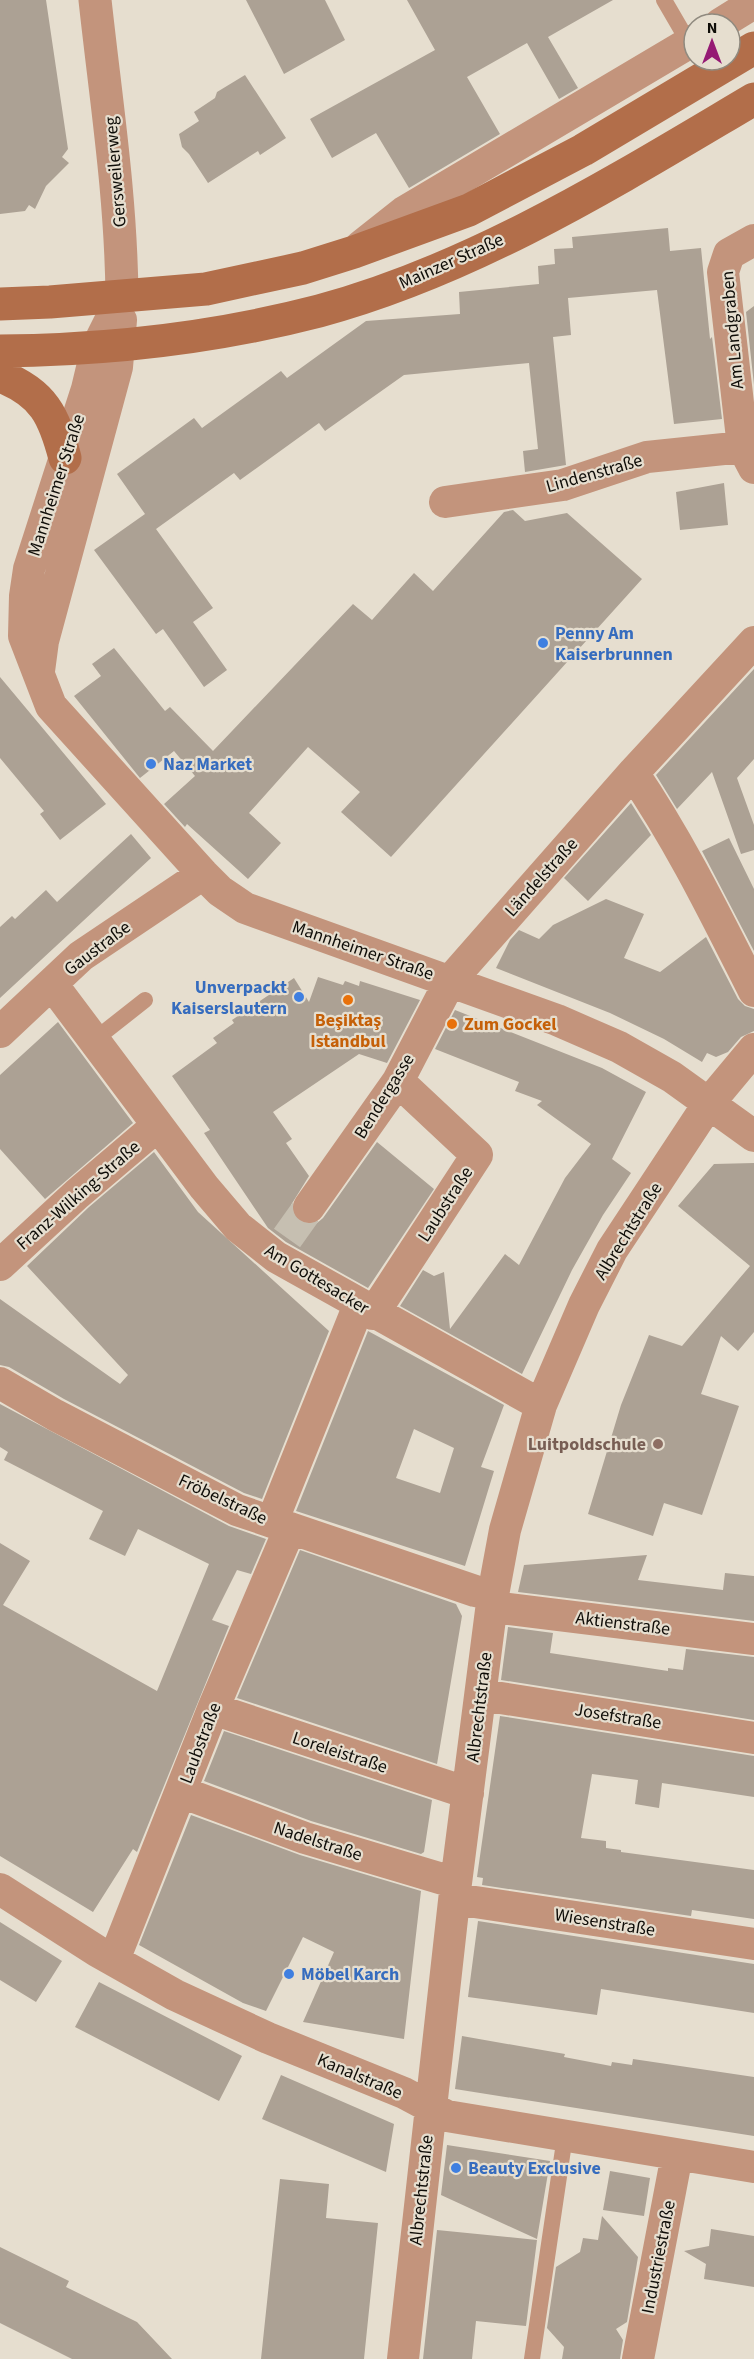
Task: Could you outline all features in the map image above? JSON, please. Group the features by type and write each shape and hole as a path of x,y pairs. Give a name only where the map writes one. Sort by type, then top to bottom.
{"main road":[{"path":"0,304 122,297 206,289 303,268 354,252 469,210 583,150 754,48"},
{"name":"Mainzer Straße","path":"0,351 108,346 230,331 320,310 399,284 478,250 601,189 754,99"},
{"path":"0,376 41,400 56,423 65,458"}],"street":[{"name":"Gersweilerweg","path":"95,0 112,128 122,247 122,297 108,346"},
{"path":"739,12 754,3"},
{"path":"354,252 404,212 682,47"},
{"name":"Am Landgraben","path":"748,457 723,272 729,254 754,240"},
{"name":"Mannheimer Straße","path":"108,346 65,458 29,568 25,596 24,636 51,706 203,874 220,891 245,908 557,1020 619,1047 672,1077 754,1136"},
{"name":"Mannheimer Straße","path":"39,678 43,641 107,407 108,346"},
{"name":"Lindenstraße","path":"445,502 563,485 647,457 748,457"},
{"name":"Ländelstraße","path":"450,981 633,773 754,642"},
{"path":"633,773 663,817 693,871 754,991"},
{"name":"Gaustraße","path":"0,1032 81,956 203,874"},
{"name":"Bendergasse","path":"309,1207 398,1080 450,981"},
{"name":"Am Gottesacker","path":"52,984 158,1126 238,1227 281,1248 366,1309 541,1405"},
{"name":"Albrechtstraße","path":"403,2359 430,2108 468,1793 492,1601 505,1530 541,1405 584,1305 612,1250 709,1103 754,1050"},
{"name":"Laubstraße","path":"114,1960 181,1792 281,1525 366,1309 477,1155 398,1080"},
{"name":"Franz-Wilking-Straße","path":"0,1265 77,1194 158,1126"},
{"name":"Fröbelstraße","path":"0,1383 55,1415 237,1509 475,1592 492,1601"},
{"name":"Aktienstraße","path":"492,1601 754,1639"},
{"name":"Josefstraße","path":"482,1695 754,1738"},
{"name":"Loreleistraße","path":"213,1709 468,1793"},
{"name":"Nadelstraße","path":"181,1792 456,1891"},
{"name":"Kanalstraße","path":"0,1889 174,1995 268,2038 404,2093 447,2116 754,2167"},
{"name":"Wiesenstraße","path":"456,1891 754,1944"},
{"name":"Industriestraße","path":"638,2359 677,2155"}],"lane":[{"path":"664,0 682,26"},
{"path":"93,1041 145,1000"},
{"path":"532,2359 565,2136"}],"building":[{"path":"0,0 46,0 68,149 62,157 69,163 46,186 35,209 29,205 25,211 0,214"},
{"path":"246,0 325,0 345,40 284,74"},
{"path":"407,0 613,0 548,37 578,88 559,99 527,43 467,77 500,134 409,188 376,133 332,158 310,119 435,50"},
{"path":"245,75 286,138 260,155 258,151 208,183 182,147 179,134 199,121 194,112 215,98 217,92"},
{"path":"668,228 670,251 701,248 710,339 712,337 722,419 674,424 657,290 568,298 571,335 553,337 566,465 525,472 523,451 538,449 529,363 404,375 325,431 319,423 240,480 234,473 156,529 213,608 193,622 227,670 204,687 163,629 156,634 94,550 145,514 117,474 194,418 202,428 281,371 287,378 366,321 460,314 459,292 539,284 538,266 555,264 554,249 573,248 572,237"},
{"path":"754,306 754,385 746,312"},
{"path":"724,483 728,525 680,530 676,492"},
{"path":"513,510 525,521 567,513 642,579 391,857 341,812 360,792 308,747 249,813 281,843 248,879 187,824 185,827 164,804 195,776 174,751 140,778 74,696 101,676 92,664 114,648 165,711 170,707 213,751 353,604 372,620 414,573 433,591 504,512"},
{"path":"754,669 754,759 737,778 754,825 754,850 741,854 712,772 677,809 656,775"},
{"path":"0,677 106,804 60,840 40,814 44,811 0,758"},
{"path":"631,803 651,835 588,901 564,878"},
{"path":"131,834 151,858 0,998 0,927 12,916 15,919 46,890 57,902"},
{"path":"729,838 754,889 754,951 702,851"},
{"path":"606,899 644,914 624,958 660,972 706,937 738,999 745,1006 754,1009 754,1031 741,1037 728,1052 716,1057 707,1053 702,1062 664,1039 610,1013 496,968 510,940 519,930 539,939 553,925"},
{"path":"318,977 343,985 345,981 359,986 360,981 420,1000 387,1063 359,1054 273,1112 292,1139 286,1143 309,1176 291,1205 293,1215 299,1222 308,1225 316,1224 323,1218 377,1142 434,1189 368,1288 286,1242 268,1228 204,1133 210,1130 172,1076 217,1043 213,1038 234,1023 232,1020 294,978 309,1002"},
{"path":"455,1010 602,1068 646,1092 612,1159 631,1173 603,1215 572,1270 522,1374 400,1306 423,1270 434,1276 444,1272 450,1329 505,1254 519,1265 565,1178 591,1144 537,1105 542,1101 515,1091 519,1082 435,1049"},
{"path":"58,1022 133,1123 45,1199 0,1149 0,1075"},
{"path":"154,1152 198,1212 329,1331 262,1499 244,1493 64,1399 9,1367 0,1365 0,1299 120,1384 128,1375 27,1266 89,1207"},
{"path":"754,1163 754,1332 738,1351 721,1336 701,1394 739,1406 702,1515 664,1503 653,1536 588,1514 621,1405 649,1335 682,1346 750,1266 678,1206 714,1164"},
{"path":"368,1331 504,1405 481,1467 494,1471 465,1566 296,1511","holes":["414,1429 454,1448 440,1493 396,1478"]},
{"path":"0,1404 229,1526 266,1539 251,1574 237,1570 212,1620 229,1626 137,1852 133,1849 93,1912 0,1856 0,1543 30,1561 3,1605 157,1691 209,1564 138,1529 125,1556 89,1539 103,1511 4,1460 8,1452 0,1447"},
{"path":"300,1550 456,1604 462,1616 437,1764 237,1698"},
{"path":"647,1555 638,1580 723,1590 725,1573 754,1576 754,1621 518,1592 524,1565"},
{"path":"508,1627 553,1633 550,1653 668,1671 668,1668 683,1670 686,1649 754,1657 754,1720 501,1680"},
{"path":"500,1716 754,1756 754,1797 662,1783 659,1808 635,1804 638,1780 592,1774 581,1838 606,1841 606,1848 621,1850 621,1852 754,1870 754,1919 692,1910 691,1916 482,1885 483,1878 477,1877"},
{"path":"224,1731 432,1800 424,1852 421,1854 311,1821 204,1781"},
{"path":"191,1815 300,1855 421,1891 404,2039 303,2022 334,1952 303,1937 266,2011 243,2003 139,1945"},
{"path":"478,1921 754,1964 754,2013 601,1989 597,2015 468,1997"},
{"path":"0,1922 62,1961 36,2002 0,1980"},
{"path":"99,1982 242,2056 219,2101 75,2027"},
{"path":"462,2036 565,2054 564,2057 611,2066 612,2062 632,2065 633,2059 754,2077 754,2136 455,2089"},
{"path":"281,2075 394,2124 386,2172 262,2119"},
{"path":"447,2145 550,2161 537,2239 441,2195"},
{"path":"610,2171 650,2178 644,2216 603,2210"},
{"path":"280,2179 329,2184 326,2218 378,2223 364,2359 261,2359"},
{"path":"602,2216 638,2257 627,2322 616,2329 623,2340 620,2359 562,2359 564,2347 547,2328 556,2267 580,2252 583,2238 598,2240"},
{"path":"711,2229 754,2236 754,2287 704,2279 706,2264 684,2251 709,2246"},
{"path":"437,2230 537,2240 526,2326 476,2321 472,2359 423,2359"},
{"path":"0,2247 69,2281 66,2287 137,2322 172,2359 72,2359 0,2323"}],"tunnel":[{"path":"287,1238 309,1207"}],"place":[{"name":"Penny Am Kaiserbrunnen","path":"543,643"},
{"name":"Naz Market","path":"151,764"},
{"name":"Unverpackt Kaiserslautern","path":"299,997"},
{"name":"Beşiktaş Istandbul","path":"348,1000"},
{"name":"Zum Gockel","path":"452,1024"},
{"name":"Luitpoldschule","path":"658,1444"},
{"name":"Möbel Karch","path":"289,1974"},
{"name":"Beauty Exclusive","path":"456,2168"}]}
